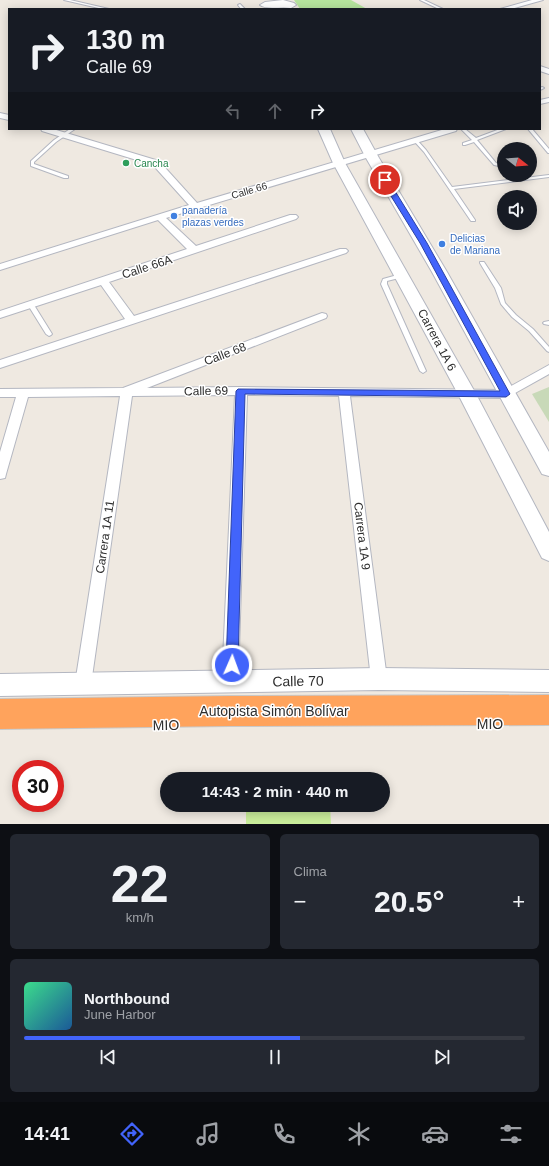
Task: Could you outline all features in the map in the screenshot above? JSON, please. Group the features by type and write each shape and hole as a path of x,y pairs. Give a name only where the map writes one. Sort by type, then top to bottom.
{"highway":[{"name":"Autopista Simón Bolívar","path":"0,714 79,712 549,710"}],"street":[{"path":"507,8 540,0"},
{"path":"265,5 278,3 290,5"},
{"path":"48,130 156,163 195,206"},
{"name":"Carrera 1A 6","path":"324,130 339,163 467,394 549,552"},
{"path":"357,130 369,154 424,243 506,394 549,469"},
{"name":"Calle 66","path":"0,267 195,206 450,130"},
{"path":"160,217 194,251"},
{"name":"Calle 66A","path":"0,315 293,217"},
{"path":"0,364 343,251"},
{"path":"103,281 132,321"},
{"name":"Calle 68","path":"127,391 322,316"},
{"path":"506,394 549,369"},
{"path":"162,378 162,384 166,392"},
{"name":"Carrera 1A 11","path":"83,684 127,391"},
{"path":"230,682 241,391"},
{"name":"Calle 69","path":"0,393 241,391 506,394"},
{"name":"Carrera 1A 9","path":"344,392 379,680"},
{"path":"0,474 23,394"},
{"name":"Calle 70","path":"0,685 379,680 549,681"},
{"path":"79,712 83,684"}],"lane":[{"path":"66,0 102,8"},
{"path":"422,0 439,8"},
{"path":"66,177 32,165 32,162 72,130"},
{"path":"464,130 497,164"},
{"path":"464,144 501,130"},
{"path":"531,130 549,152"},
{"path":"415,140 473,220"},
{"path":"451,188 549,176"},
{"path":"482,263 498,288 504,303 514,316 531,330 549,350"},
{"path":"402,276 385,280 384,284 423,371"},
{"path":"31,305 49,334"}],"green space":[{"path":"294,0 351,0 365,8 299,8"},
{"path":"549,387 549,422 532,394"},
{"path":"246,812 330,812 331,824 246,824"}],"place":[{"name":"Cancha","path":"126,163"},
{"name":"panadería plazas verdes","path":"174,216"},
{"name":"Delicias de Mariana","path":"442,244"}],"route":[{"path":"232,665 241,391 506,394 424,243 385,180"}]}
